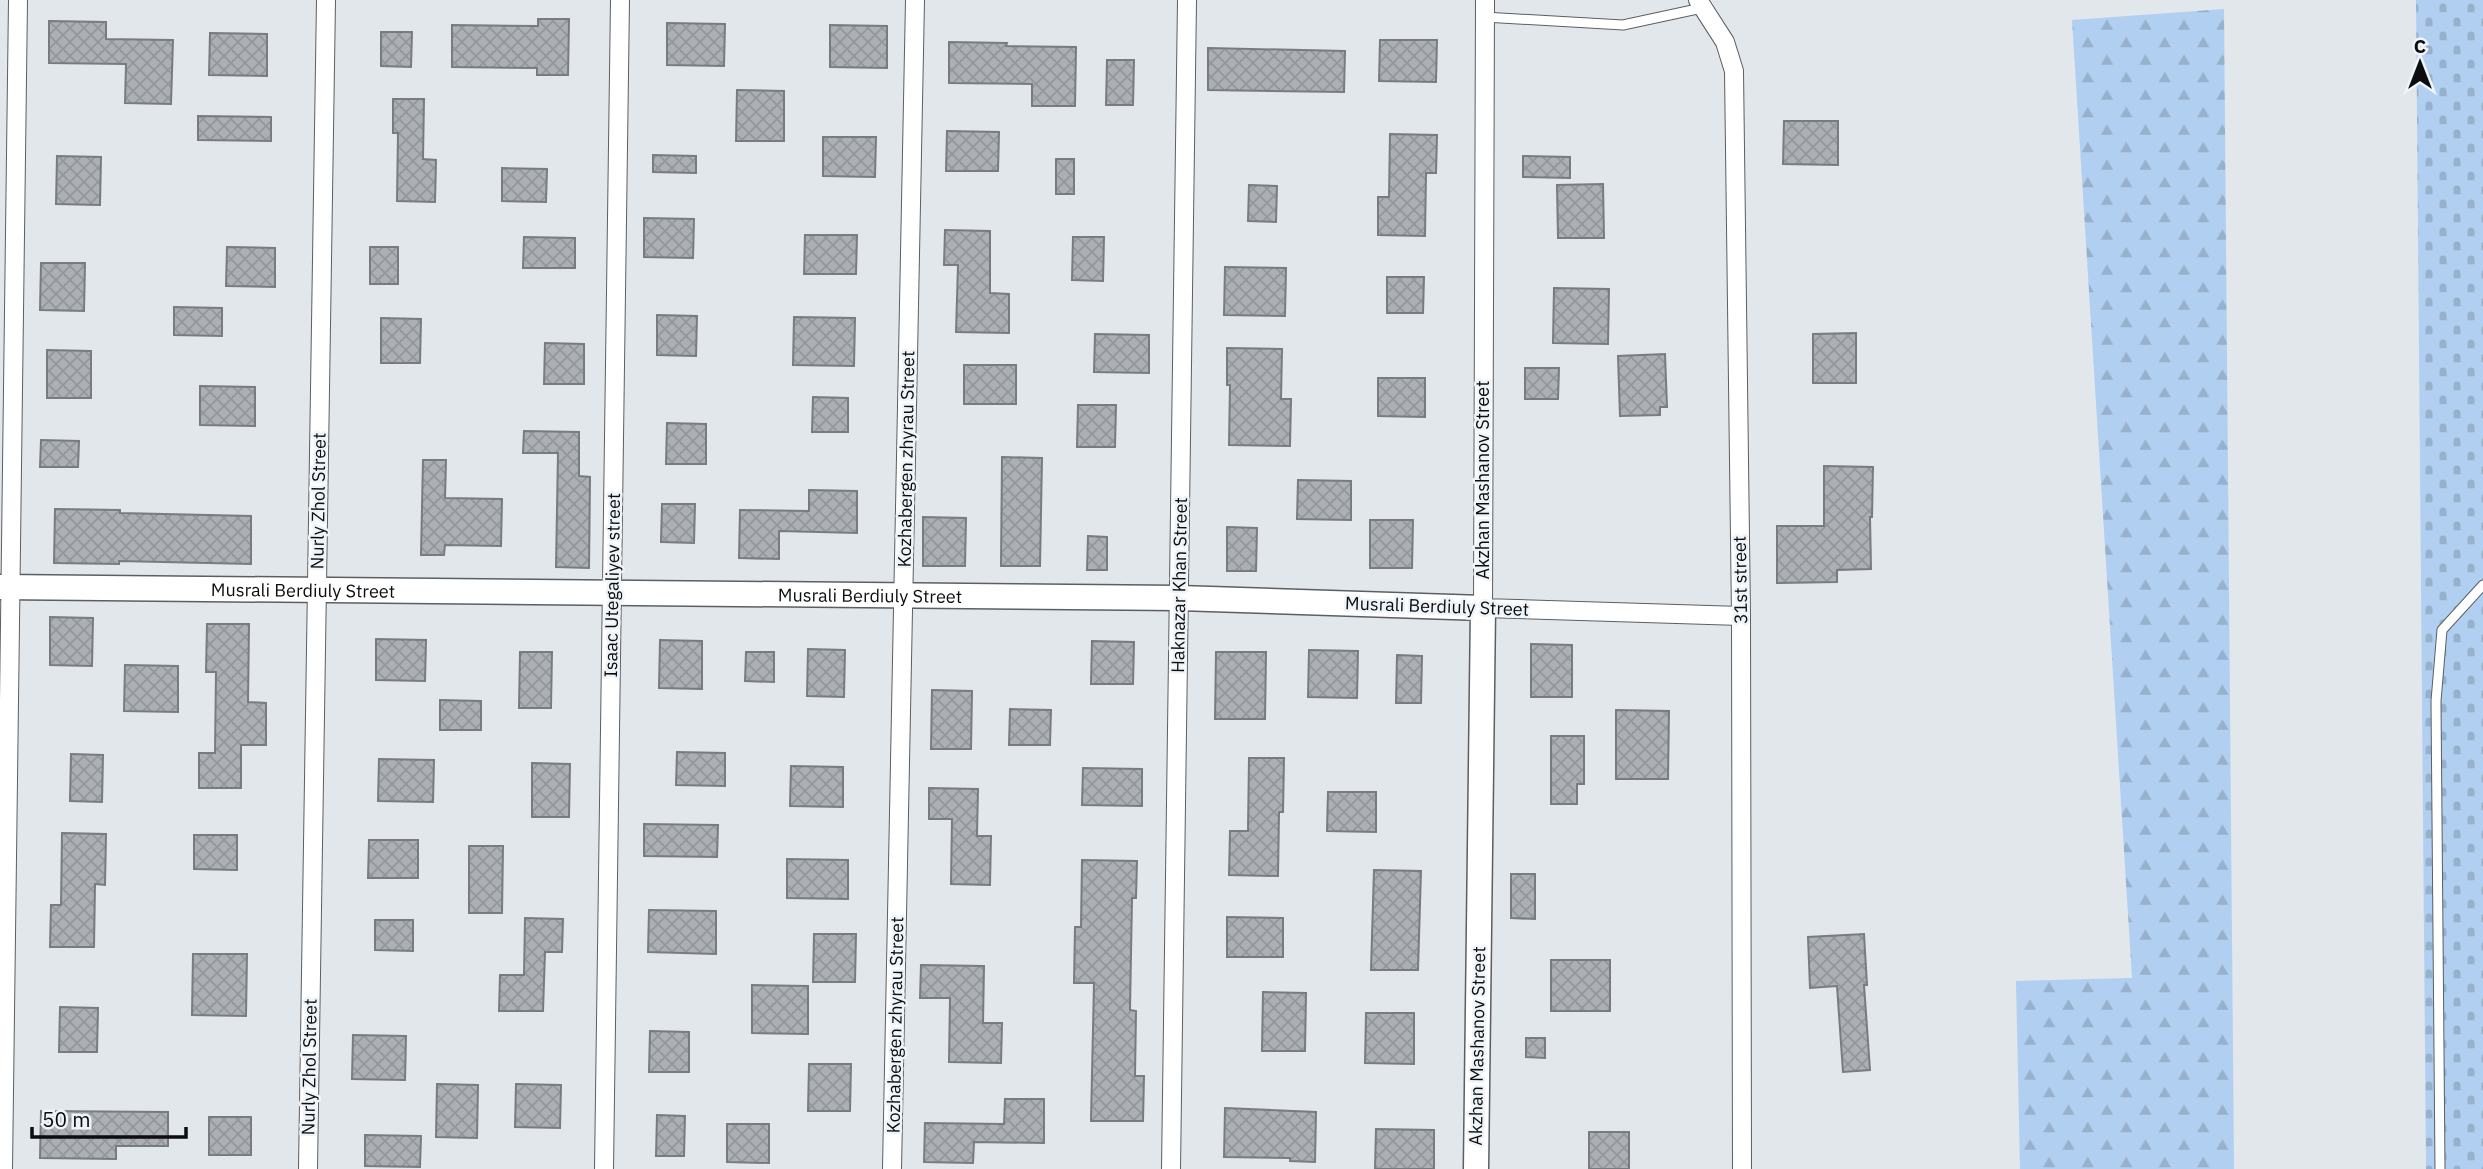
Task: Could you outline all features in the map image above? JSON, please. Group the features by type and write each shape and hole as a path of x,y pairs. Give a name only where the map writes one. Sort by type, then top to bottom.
{"street":[{"path":"3,1169 5,587 18,0"},
{"name":"Nurly Zhol Street","path":"308,1169 326,0"},
{"name":"Isaac Utegaliyev street","path":"604,1169 620,0"},
{"name":"Kozhabergen zhyrau Street","path":"892,1169 915,0"},
{"name":"Haknazar Khan Street","path":"1171,1169 1187,0"},
{"name":"31st street","path":"1700,4 1725,42 1734,71 1741,616 1742,1169"},
{"name":"Akzhan Mashanov Street","path":"1476,1169 1483,608 1485,8"},
{"name":"Musrali Berdiuly Street","path":"5,587 1179,598 1741,616"}],"lane":[{"path":"1485,8 1623,25 1700,4"},
{"path":"2440,1169 2436,701 2442,630 2483,585"}],"green space":[{"path":"2416,0 2483,0 2483,1169 2426,1169"},
{"path":"2224,9 2234,1169 2020,1169 2016,981 2132,978 2072,20"}],"building":[{"path":"538,19 569,19 568,75 537,75 537,68 452,67 452,25 538,26"},
{"path":"49,21 106,22 106,39 173,40 171,104 125,103 126,64 49,63"},
{"path":"667,23 725,24 724,66 667,65"},
{"path":"830,25 887,26 887,68 830,67"},
{"path":"381,32 412,32 411,67 381,66"},
{"path":"210,33 267,34 267,76 209,75"},
{"path":"1380,40 1437,40 1436,82 1379,81"},
{"path":"949,42 1076,47 1075,106 1032,106 1032,84 949,83"},
{"path":"1208,48 1345,51 1344,92 1208,90"},
{"path":"1107,60 1134,60 1133,105 1106,105"},
{"path":"737,90 784,91 784,141 736,141"},
{"path":"393,99 424,99 423,159 436,160 435,202 397,201 398,133 393,133"},
{"path":"198,116 271,117 271,141 198,140"},
{"path":"1784,121 1838,121 1838,165 1783,164"},
{"path":"947,131 999,132 998,171 946,171"},
{"path":"1390,134 1437,135 1436,173 1426,173 1425,236 1378,235 1378,197 1389,197"},
{"path":"823,137 876,137 875,177 823,176"},
{"path":"653,155 696,156 696,173 653,172"},
{"path":"57,156 101,157 100,205 56,204"},
{"path":"1523,156 1570,157 1570,178 1523,177"},
{"path":"1056,159 1074,159 1074,194 1056,194"},
{"path":"502,168 547,169 546,202 502,201"},
{"path":"1603,184 1604,238 1558,238 1557,185"},
{"path":"1249,185 1277,186 1276,222 1248,221"},
{"path":"644,218 694,219 693,258 644,257"},
{"path":"945,230 990,231 990,293 1009,294 1009,333 956,332 958,265 944,265"},
{"path":"805,235 857,235 856,274 804,274"},
{"path":"524,237 575,238 575,268 523,268"},
{"path":"1073,237 1104,237 1103,281 1072,280"},
{"path":"227,247 275,248 275,287 226,286"},
{"path":"370,247 398,247 398,284 370,284"},
{"path":"41,263 85,263 84,311 40,310"},
{"path":"1225,267 1286,268 1285,316 1224,315"},
{"path":"1387,277 1424,277 1423,313 1387,313"},
{"path":"1554,288 1609,289 1608,344 1553,343"},
{"path":"174,307 222,308 222,336 174,335"},
{"path":"657,315 697,316 696,356 657,355"},
{"path":"794,317 855,318 854,366 793,365"},
{"path":"381,318 421,319 420,363 381,363"},
{"path":"1856,333 1856,383 1813,383 1813,334"},
{"path":"1095,334 1149,335 1149,373 1094,372"},
{"path":"545,343 584,344 584,384 544,384"},
{"path":"1227,348 1282,349 1281,399 1291,399 1290,446 1229,445 1230,385 1227,385"},
{"path":"47,350 91,351 91,398 47,398"},
{"path":"1665,354 1667,407 1660,407 1660,415 1620,416 1618,356"},
{"path":"964,365 1016,365 1016,404 964,404"},
{"path":"1525,368 1559,368 1558,399 1525,399"},
{"path":"1378,378 1425,378 1425,417 1378,416"},
{"path":"200,386 255,387 255,426 200,425"},
{"path":"813,397 848,398 848,432 812,432"},
{"path":"1078,405 1116,405 1115,447 1077,447"},
{"path":"667,423 706,424 706,464 666,464"},
{"path":"524,431 579,432 579,476 590,477 589,568 556,567 558,453 523,453"},
{"path":"41,440 79,441 78,467 40,467"},
{"path":"1002,457 1042,458 1040,566 1001,566"},
{"path":"423,460 446,460 445,498 502,499 501,546 445,545 444,555 421,555"},
{"path":"1824,466 1873,467 1871,569 1837,570 1837,582 1777,583 1777,526 1824,526"},
{"path":"1298,480 1351,481 1351,520 1297,519"},
{"path":"809,490 857,491 857,533 779,531 779,559 739,558 740,510 809,511"},
{"path":"662,504 695,504 694,543 661,542"},
{"path":"55,509 251,516 251,564 119,561 119,564 54,563"},
{"path":"923,517 966,518 965,566 923,566"},
{"path":"1370,520 1413,520 1412,568 1370,568"},
{"path":"1227,527 1257,528 1256,571 1227,571"},
{"path":"1088,536 1107,537 1107,570 1087,570"},
{"path":"50,617 93,618 92,666 50,665"},
{"path":"207,624 249,624 248,702 266,703 266,745 241,745 241,788 199,788 199,753 215,753 216,672 206,672"},
{"path":"376,639 426,640 425,681 376,680"},
{"path":"660,640 702,641 702,689 659,688"},
{"path":"1092,641 1134,642 1133,684 1091,684"},
{"path":"1531,644 1572,645 1572,697 1531,697"},
{"path":"808,649 845,650 844,697 807,696"},
{"path":"1309,650 1358,651 1357,698 1308,697"},
{"path":"520,652 552,652 551,708 519,708"},
{"path":"746,652 774,652 774,682 745,681"},
{"path":"1216,652 1266,652 1265,719 1215,719"},
{"path":"1397,655 1422,656 1421,703 1396,703"},
{"path":"125,665 178,666 178,712 124,711"},
{"path":"932,690 972,691 971,749 931,749"},
{"path":"440,700 481,701 481,730 440,730"},
{"path":"1010,709 1051,710 1050,745 1009,745"},
{"path":"1616,710 1669,711 1668,779 1616,779"},
{"path":"1551,736 1584,736 1584,784 1577,784 1577,804 1551,804"},
{"path":"677,752 725,753 725,786 676,785"},
{"path":"71,754 103,755 102,802 70,801"},
{"path":"1249,758 1284,758 1283,812 1279,812 1278,876 1229,875 1230,831 1248,831"},
{"path":"379,759 434,760 433,802 378,801"},
{"path":"532,763 570,764 569,817 532,817"},
{"path":"791,766 843,767 843,807 790,806"},
{"path":"1083,768 1142,769 1142,806 1082,805"},
{"path":"929,788 978,789 977,836 991,836 990,885 951,884 952,819 929,819"},
{"path":"1328,792 1376,792 1376,832 1327,831"},
{"path":"644,824 718,825 717,857 644,856"},
{"path":"62,833 106,834 105,885 95,884 94,947 50,947 51,905 61,905"},
{"path":"194,835 237,835 237,870 194,869"},
{"path":"369,840 418,840 418,878 368,878"},
{"path":"469,846 503,846 502,913 469,913"},
{"path":"787,859 848,860 848,899 787,898"},
{"path":"1082,860 1137,861 1136,898 1132,898 1130,1010 1136,1011 1135,1076 1144,1076 1143,1121 1091,1121 1094,983 1074,983 1075,927 1081,927"},
{"path":"1374,870 1421,871 1418,970 1371,970"},
{"path":"1511,874 1535,874 1535,919 1511,918"},
{"path":"649,910 716,911 716,954 648,952"},
{"path":"1227,917 1283,918 1283,957 1227,957"},
{"path":"525,918 563,919 562,952 545,952 543,1011 499,1011 500,975 524,975"},
{"path":"375,920 413,920 413,951 375,950"},
{"path":"814,934 856,934 855,982 813,982"},
{"path":"1864,934 1867,985 1864,985 1870,1070 1843,1072 1837,986 1810,988 1808,937"},
{"path":"193,954 247,954 246,1016 192,1015"},
{"path":"1551,960 1610,960 1610,1011 1551,1011"},
{"path":"921,965 984,966 983,1023 1002,1023 1001,1063 949,1062 950,998 920,998"},
{"path":"752,985 808,986 808,1034 752,1033"},
{"path":"1263,992 1306,993 1305,1051 1262,1051"},
{"path":"60,1007 98,1008 97,1052 59,1052"},
{"path":"1366,1013 1414,1013 1414,1064 1365,1063"},
{"path":"650,1031 689,1032 689,1072 649,1072"},
{"path":"353,1035 406,1036 405,1080 352,1079"},
{"path":"1526,1038 1545,1038 1545,1058 1526,1057"},
{"path":"809,1064 851,1064 850,1111 808,1111"},
{"path":"437,1084 478,1085 477,1138 436,1137"},
{"path":"516,1084 561,1085 560,1128 515,1127"},
{"path":"1005,1099 1044,1099 1044,1143 974,1142 973,1163 924,1162 925,1123 1004,1124"},
{"path":"1225,1108 1316,1112 1315,1162 1290,1161 1290,1158 1224,1157"},
{"path":"41,1111 168,1112 168,1146 116,1146 116,1159 40,1158"},
{"path":"657,1115 685,1116 684,1156 656,1156"},
{"path":"209,1117 251,1117 251,1155 209,1155"},
{"path":"727,1124 769,1124 769,1163 727,1162"},
{"path":"1376,1129 1434,1130 1434,1169 1375,1169"},
{"path":"1589,1132 1629,1132 1629,1169 1589,1169"},
{"path":"365,1135 421,1136 420,1167 365,1166"}]}
